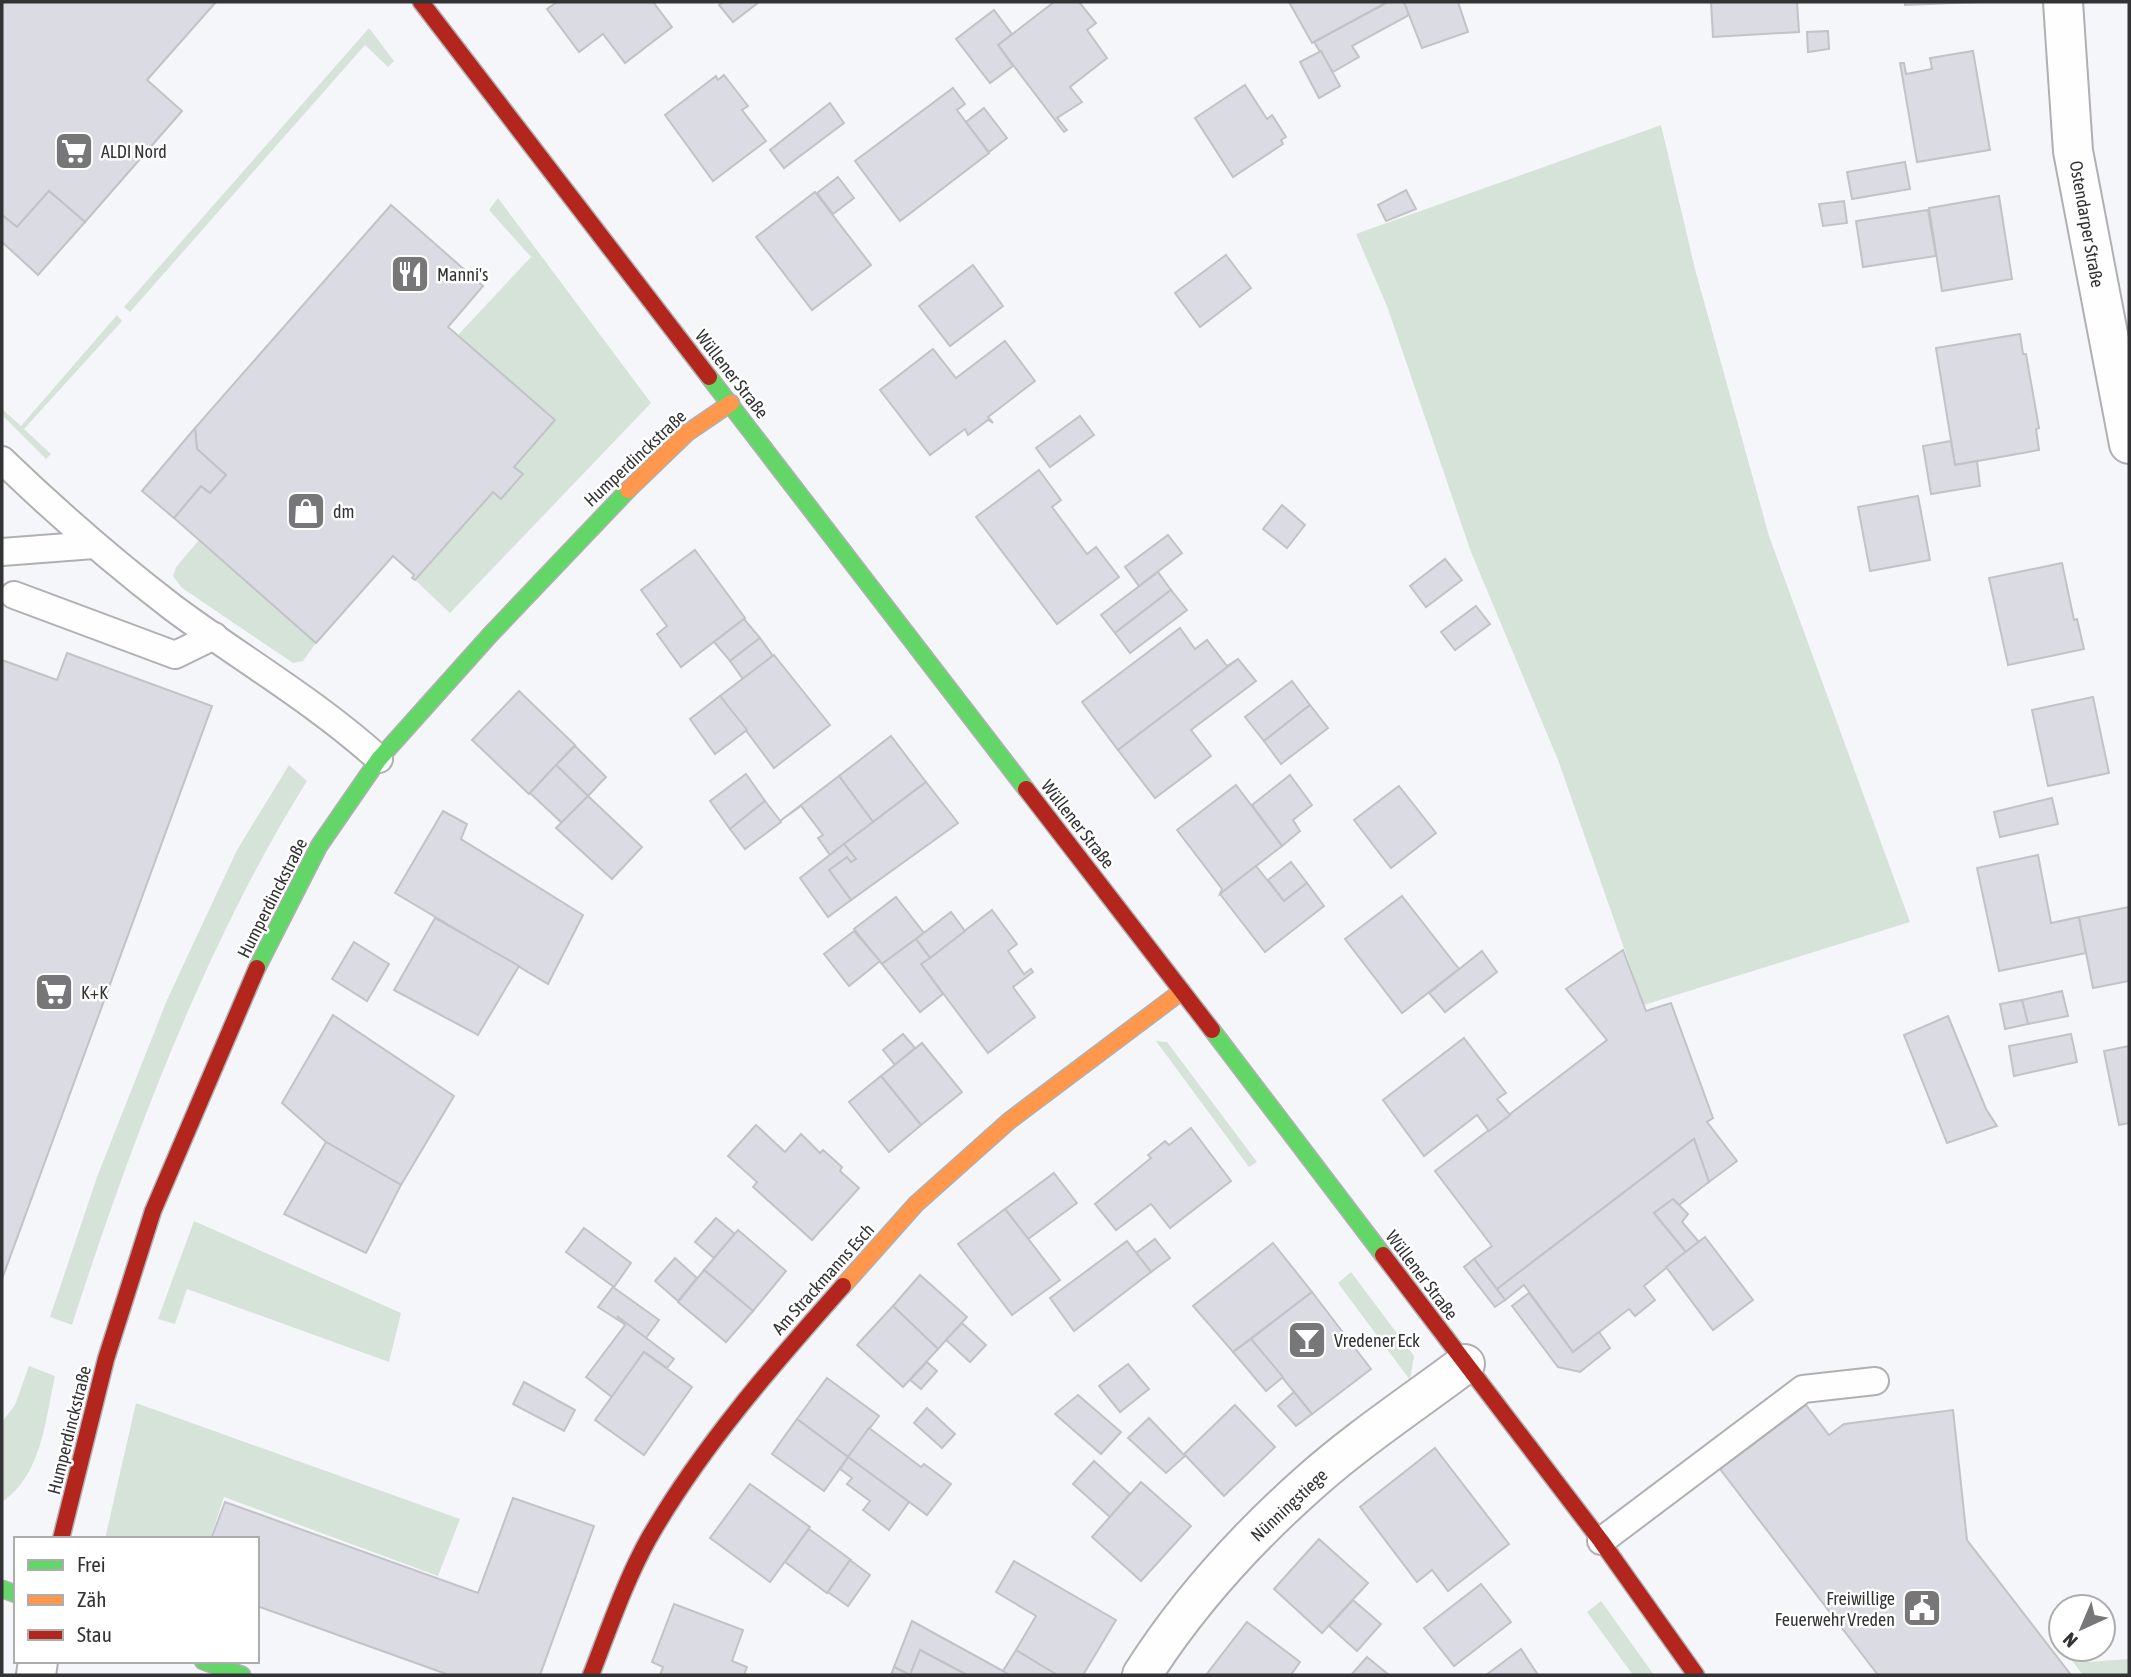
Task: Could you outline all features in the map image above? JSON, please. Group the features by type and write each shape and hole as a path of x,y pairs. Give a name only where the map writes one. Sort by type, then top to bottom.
{"street":[{"name":"Wüllener Straße","path":"421,2 1182,991 1601,1542 1696,1675"},
{"name":"Ostendarper Straße","path":"2063,2 2073,151 2129,444"},
{"name":"Humperdinckstraße","path":"62,1537 106,1359 153,1211 262,957 319,846 379,759 622,495 694,428 731,403"},
{"name":"Am Strackmanns Esch","path":"591,1675 619,1602 649,1539 690,1475 760,1380 916,1204 1009,1121 1182,991"},
{"name":"Nünningstiege","path":"1142,1675 1196,1601 1253,1536 1310,1482 1465,1364"},
{"path":"209,1663 242,1675"}],"lane":[{"path":"2,460 94,545 214,636 342,726 379,759"},
{"path":"2,552 94,545"},
{"path":"14,595 175,655 214,636"},
{"path":"1601,1542 1802,1389 1875,1381"}],"shaded area":[{"path":"369,28 394,61 388,67 365,45 130,312 124,307"},
{"path":"1661,125 1695,269 1769,536 1910,922 1644,1005 1558,760 1471,552 1387,306 1356,234"},
{"path":"498,198 651,403 450,613 415,580 493,492 501,499 523,474 514,467 555,420 458,335 531,257 489,210"},
{"path":"117,315 122,321 24,429 51,454 46,459 2,415 2,409 21,426"},
{"path":"199,540 316,643 303,661 293,663 182,588 173,576 176,567"},
{"path":"289,765 307,781 236,909 173,1046 119,1186 72,1325 50,1317 97,1177 167,1000 237,850"},
{"path":"1156,1041 1167,1042 1257,1162 1249,1167"},
{"path":"194,1221 401,1313 389,1362 187,1289 175,1324 158,1319"},
{"path":"1351,1272 1414,1356 1410,1380 1338,1283"},
{"path":"29,1366 55,1376 34,1462 15,1491 2,1502 2,1422 15,1405"},
{"path":"136,1403 460,1519 438,1576 224,1497 211,1537 105,1537"},
{"path":"1601,1601 1654,1675 1633,1675 1587,1612"},
{"path":"2129,1659 2129,1675 2083,1675 2074,1663 2117,1663 2117,1660"}],"building":[{"name":"ALDI Nord","path":"2,2 216,2 147,80 182,111 85,222 49,191 17,227 2,215"},
{"path":"557,2 653,2 672,27 625,63 603,34 579,52 547,9"},
{"path":"724,2 759,2 733,22 719,5"},
{"path":"1054,2 1079,2 1096,23 1087,30 1107,58 1070,87 1082,102 1057,118 1067,130 1064,132 998,45"},
{"path":"1289,2 1383,2 1384,4 1312,43"},
{"path":"1388,2 1404,2 1409,15 1352,46 1359,57 1333,72 1314,42"},
{"path":"1404,2 1458,2 1468,32 1422,48"},
{"path":"1711,2 1797,2 1799,32 1713,37"},
{"path":"1905,2 1979,2 1905,5"},
{"path":"994,10 1012,34 998,45 1013,66 990,83 956,39"},
{"path":"1828,31 1829,49 1808,52 1807,32"},
{"path":"1321,51 1340,86 1319,98 1300,62"},
{"path":"1973,51 1990,150 1917,162 1900,63 1904,63 1906,74 1932,69 1930,58"},
{"path":"724,75 748,106 742,110 766,141 713,181 665,115 716,76 718,80"},
{"path":"1245,85 1267,119 1272,115 1286,137 1281,140 1283,144 1233,177 1195,118"},
{"path":"953,88 965,104 957,110 989,153 900,221 855,161"},
{"path":"830,103 844,123 784,168 770,150"},
{"path":"984,108 1007,138 989,152 966,122"},
{"path":"1905,162 1910,189 1852,199 1847,172"},
{"path":"838,177 854,198 833,214 817,193"},
{"path":"1406,190 1416,209 1386,221 1378,205"},
{"path":"49,191 85,222 38,275 2,242 2,215 17,227"},
{"path":"815,192 871,265 812,310 756,237"},
{"path":"1999,196 2012,279 1942,291 1929,208"},
{"path":"1844,201 1847,223 1823,226 1819,204"},
{"path":"391,205 483,286 448,327 555,420 514,467 523,474 501,499 493,492 415,580 412,578 414,575 393,556 316,643 174,518 201,486 210,493 226,475 197,449 195,428"},
{"path":"1928,210 1936,256 1863,267 1856,221"},
{"path":"1226,255 1251,288 1200,327 1175,293"},
{"path":"973,265 1003,306 950,346 919,306"},
{"path":"2020,334 2039,428 2036,429 2039,450 1955,465 1936,348"},
{"path":"1005,341 1035,381 988,417 993,423 988,420 968,435 965,429 930,455 880,390 933,349 956,378"},
{"path":"1080,416 1094,435 1050,467 1036,448"},
{"path":"195,428 197,449 226,475 210,493 201,486 174,518 142,491"},
{"path":"1951,441 1955,465 1977,461 1980,486 1931,494 1923,446"},
{"path":"1039,470 1061,500 1052,507 1087,554 1096,547 1119,577 1057,624 976,517"},
{"path":"1918,496 1930,560 1870,571 1858,507"},
{"path":"1282,505 1305,525 1287,548 1263,529"},
{"path":"1168,535 1182,553 1139,586 1125,567"},
{"path":"695,550 745,618 681,667 657,634 667,626 641,590"},
{"path":"1445,559 1462,580 1426,607 1410,586"},
{"path":"2062,563 2074,620 2077,619 2084,649 2008,665 1989,578"},
{"path":"1158,572 1171,590 1115,633 1101,615"},
{"path":"1171,590 1187,610 1130,653 1115,633"},
{"path":"1476,606 1490,624 1455,650 1441,632"},
{"path":"744,619 760,638 730,661 714,642"},
{"path":"1180,628 1195,649 1207,640 1227,666 1238,659 1118,750 1082,702"},
{"path":"760,638 773,656 743,679 730,661"},
{"name":"K+K","path":"67,653 212,706 2,1279 2,660 57,680"},
{"path":"774,655 830,725 774,768 720,696"},
{"path":"1238,659 1256,681 1191,730 1211,756 1155,798 1118,750"},
{"path":"1292,681 1310,705 1264,741 1245,717"},
{"path":"519,691 575,745 529,794 472,740"},
{"path":"720,696 747,730 715,754 690,719"},
{"path":"2093,697 2109,773 2048,786 2032,710"},
{"path":"1310,705 1328,728 1281,764 1264,741"},
{"path":"891,736 926,782 873,822 839,776"},
{"path":"575,746 606,777 588,796 556,765"},
{"path":"556,765 588,796 562,823 530,793"},
{"path":"746,774 765,801 730,829 710,801"},
{"path":"1290,775 1312,805 1293,820 1300,831 1282,846 1252,805"},
{"path":"839,776 873,822 830,855 818,838 823,835 801,806 780,821"},
{"path":"926,782 958,823 851,900 829,870 847,857 851,862 856,859 844,844"},
{"path":"1236,785 1282,846 1220,894 1222,889 1177,830"},
{"path":"1399,786 1436,833 1391,868 1354,820"},
{"path":"588,796 642,847 612,879 556,828"},
{"path":"2052,798 2058,824 2000,837 1994,812"},
{"path":"765,801 781,822 745,849 730,829"},
{"path":"443,811 467,824 461,839 583,915 548,984 395,893"},
{"path":"844,844 856,859 851,862 847,857 829,870 851,900 828,917 800,878"},
{"path":"2038,855 2051,923 2079,917 2086,953 1999,971 1977,868"},
{"path":"1291,862 1307,883 1284,901 1268,880"},
{"path":"1256,866 1284,901 1307,883 1324,906 1265,952 1220,894"},
{"path":"1402,896 1459,969 1402,1013 1345,939"},
{"path":"896,897 924,933 882,964 854,929"},
{"path":"2129,907 2129,981 2093,988 2079,917"},
{"path":"992,910 1017,944 1008,951 1024,974 1031,969 1033,972 1013,987 1035,1017 988,1053 921,964"},
{"path":"951,912 965,931 930,958 916,939"},
{"path":"435,918 519,966 478,1035 394,990"},
{"path":"854,931 880,961 849,986 824,954"},
{"path":"916,939 930,958 921,964 943,994 920,1012 882,964"},
{"path":"354,942 389,964 367,1001 332,979"},
{"path":"1623,950 1646,1011 1671,1003 1713,1118 1707,1122 1737,1161 1709,1182 1694,1139 1497,1289 1474,1259 1492,1246 1435,1171 1607,1040 1566,989"},
{"path":"1482,951 1497,972 1445,1012 1429,993"},
{"path":"2062,991 2068,1016 2028,1024 2022,1000"},
{"path":"2022,1000 2028,1024 2005,1029 2000,1004"},
{"path":"333,1015 454,1096 401,1185 326,1142 282,1103"},
{"path":"1948,1016 1986,1109 1997,1126 1947,1143 1904,1035"},
{"path":"903,1034 915,1048 895,1065 883,1050"},
{"path":"2071,1034 2077,1062 2014,1076 2009,1046"},
{"path":"1464,1038 1506,1093 1497,1099 1510,1115 1489,1131 1477,1115 1424,1156 1383,1100"},
{"path":"922,1043 962,1092 921,1125 881,1076"},
{"path":"2129,1046 2129,1123 2119,1125 2104,1051"},
{"path":"881,1076 921,1125 889,1152 849,1102"},
{"path":"756,1125 785,1152 801,1134 820,1153 823,1150 842,1167 840,1171 859,1188 812,1240 753,1187 757,1182 728,1156"},
{"path":"1191,1128 1231,1181 1170,1228 1151,1204 1116,1230 1095,1204 1151,1158 1148,1155 1165,1141 1169,1145"},
{"path":"1694,1139 1709,1182 1679,1205 1673,1199 1654,1213 1686,1252 1644,1286 1655,1300 1635,1316 1629,1309 1573,1352 1524,1285 1505,1300 1497,1289"},
{"path":"326,1142 401,1185 366,1253 284,1214"},
{"path":"1054,1173 1077,1203 1028,1239 1005,1209"},
{"path":"1673,1199 1688,1214 1682,1222 1699,1242 1686,1252 1654,1213"},
{"path":"1005,1209 1060,1280 1012,1315 958,1244"},
{"path":"716,1218 735,1234 714,1258 695,1242"},
{"path":"584,1228 631,1263 614,1287 566,1252"},
{"path":"738,1230 786,1271 753,1311 704,1270"},
{"path":"1705,1237 1753,1300 1713,1330 1666,1267"},
{"path":"1155,1239 1170,1258 1151,1272 1136,1253"},
{"path":"1127,1241 1151,1272 1074,1331 1050,1298"},
{"path":"1273,1243 1312,1292 1233,1352 1193,1306"},
{"path":"675,1258 697,1278 678,1301 655,1281"},
{"path":"1474,1259 1505,1300 1495,1307 1464,1267"},
{"path":"704,1270 753,1311 726,1342 678,1302"},
{"path":"920,1275 967,1317 938,1349 893,1306"},
{"path":"613,1287 659,1320 646,1338 598,1307"},
{"path":"1312,1292 1371,1369 1312,1414 1251,1339"},
{"path":"1529,1293 1573,1352 1599,1332 1610,1348 1580,1372 1558,1367 1512,1306"},
{"path":"893,1306 938,1349 903,1387 857,1345"},
{"path":"617,1316 674,1359 667,1368 644,1352 612,1397 586,1377 625,1325"},
{"path":"962,1323 986,1345 970,1362 946,1340"},
{"path":"1251,1339 1283,1377 1266,1391 1233,1352"},
{"path":"644,1352 692,1387 644,1455 595,1420"},
{"path":"927,1362 937,1371 921,1389 910,1380"},
{"path":"1128,1364 1149,1389 1120,1412 1099,1386"},
{"path":"827,1378 879,1416 848,1457 797,1419"},
{"path":"524,1382 575,1410 564,1431 513,1404"},
{"path":"1294,1392 1312,1414 1296,1426 1278,1406"},
{"path":"1078,1395 1121,1432 1101,1454 1055,1414"},
{"path":"1235,1405 1275,1447 1224,1496 1184,1454"},
{"name":"Freiwillige Feuerwehr Vreden","path":"1806,1405 1829,1435 1844,1424 1953,1410 1967,1540 2047,1644 2047,1663 2062,1663 2071,1675 1878,1675 1720,1469"},
{"path":"927,1408 955,1434 942,1448 914,1423"},
{"path":"1149,1418 1185,1456 1166,1473 1128,1438"},
{"path":"797,1419 848,1457 824,1491 772,1454"},
{"path":"869,1428 921,1467 924,1464 951,1484 927,1515 848,1457"},
{"path":"1435,1448 1509,1544 1448,1591 1432,1570 1417,1582 1360,1507"},
{"path":"848,1457 909,1502 889,1530 863,1510 870,1501 847,1484 852,1478 840,1469"},
{"path":"1094,1461 1130,1494 1110,1517 1073,1484"},
{"path":"1141,1482 1191,1526 1141,1581 1092,1537"},
{"path":"750,1484 810,1527 770,1582 710,1538"},
{"path":"513,1498 594,1526 540,1675 449,1675 259,1607 259,1537 212,1537 225,1502 478,1593"},
{"path":"809,1529 851,1560 827,1593 785,1562"},
{"path":"1319,1539 1368,1583 1322,1633 1274,1589"},
{"path":"850,1560 870,1575 848,1606 828,1592"},
{"path":"1014,1561 1116,1620 1083,1675 1057,1675 1016,1650 1036,1616 996,1592"},
{"path":"1481,1584 1511,1622 1454,1666 1424,1628"},
{"path":"1353,1600 1381,1624 1357,1651 1329,1626"},
{"path":"674,1604 743,1630 732,1661 747,1667 744,1675 660,1675 663,1667 652,1662"},
{"path":"912,1621 1010,1675 967,1675 920,1650 910,1675 894,1667"},
{"path":"1247,1622 1300,1662 1291,1675 1206,1675"},
{"path":"1521,1649 1538,1675 1486,1675"},
{"path":"920,1650 967,1675 910,1675"},
{"path":"1016,1650 1057,1675 1010,1675 1003,1671"},
{"path":"1367,1657 1389,1675 1351,1675"},
{"path":"894,1667 910,1675 891,1675"}],"traffic: fast":[{"path":"709,377 1026,789"},
{"path":"257,968 319,846 379,759 490,635 628,490"},
{"path":"1212,1030 1383,1255"},
{"path":"2,1589 14,1593"},
{"path":"209,1663 242,1675"}],"traffic: slow":[{"path":"628,490 687,433 731,403"},
{"path":"843,1286 916,1204 1009,1121 1182,991"}],"traffic: jam":[{"path":"421,2 709,377"},
{"path":"1026,789 1212,1030"},
{"path":"62,1537 106,1359 153,1211 257,968"},
{"path":"1383,1255 1601,1541 1696,1675"},
{"path":"591,1675 632,1571 670,1504 740,1407 843,1286"}],"place":[{"name":"ALDI Nord","path":"74,151"},
{"name":"Manni's","path":"410,274"},
{"name":"dm","path":"306,511"},
{"name":"K+K","path":"54,992"},
{"name":"Vredener Eck","path":"1307,1340"},
{"name":"Freiwillige Feuerwehr Vreden","path":"1922,1608"}]}
